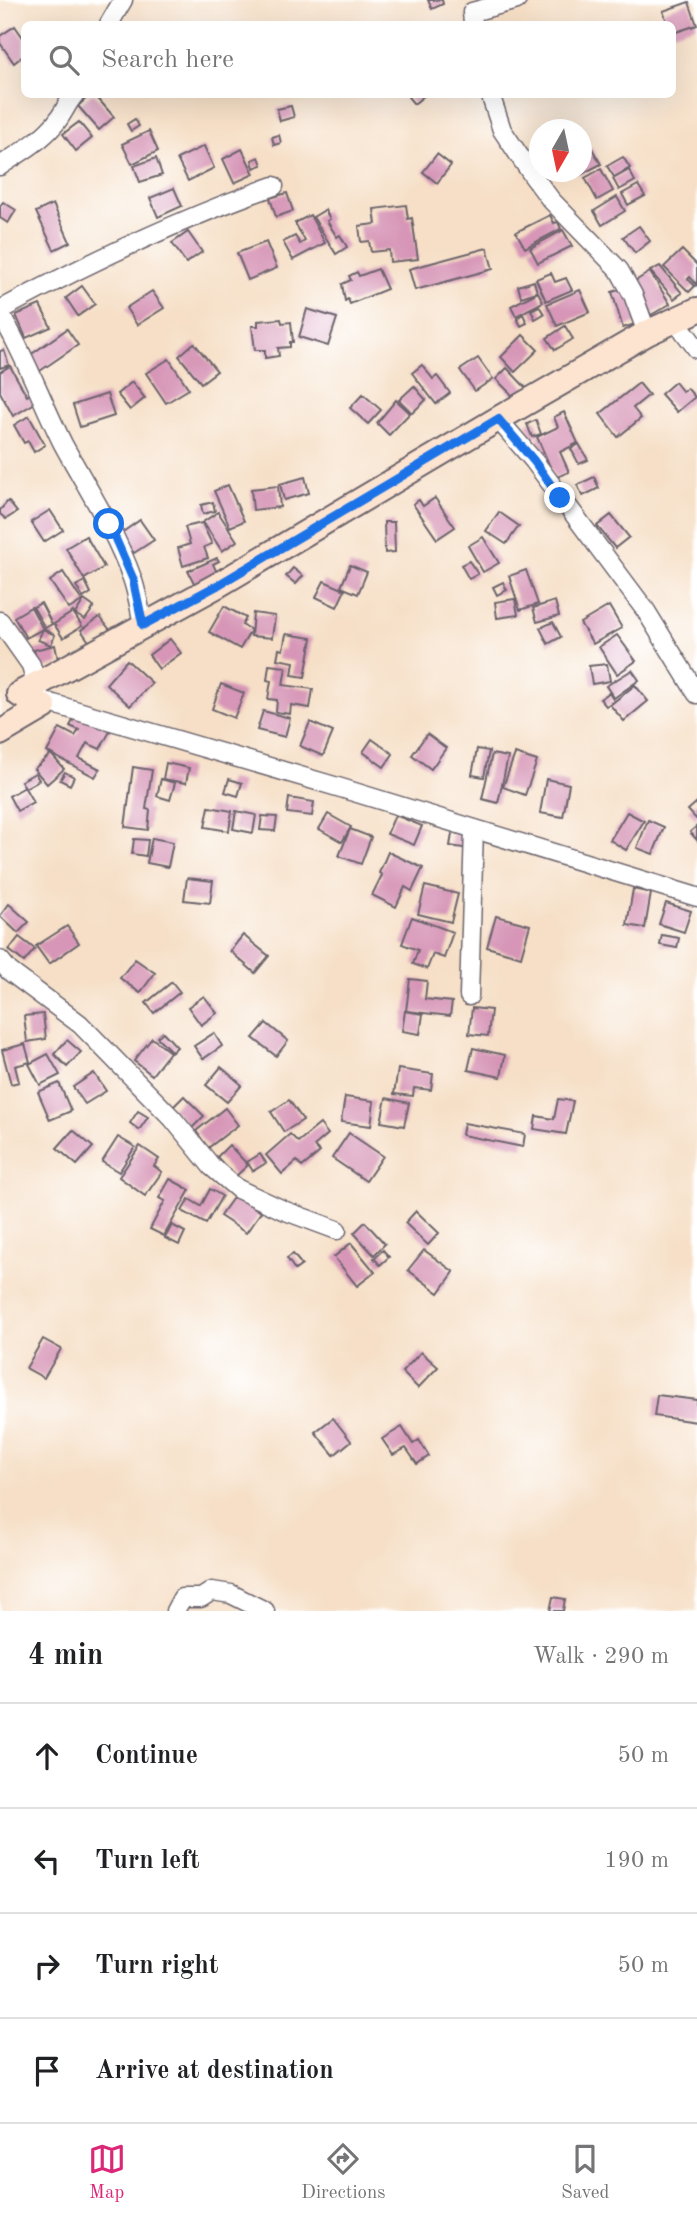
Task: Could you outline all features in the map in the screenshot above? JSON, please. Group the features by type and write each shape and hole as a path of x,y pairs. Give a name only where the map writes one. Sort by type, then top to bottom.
{"street":[{"path":"111,21 124,0"},
{"path":"473,21 472,12 517,0"},
{"path":"0,166 51,128 72,98"},
{"path":"492,98 502,130 533,176 551,200 619,270 648,332"},
{"path":"143,625 133,579 109,524 64,444 0,311 64,276 148,237 225,203 274,186"},
{"path":"19,694 218,585 648,332 686,315 697,349"},
{"path":"498,419 534,461 638,600 697,694"},
{"path":"0,621 31,665 44,707"},
{"path":"19,694 44,707"},
{"path":"19,694 697,897"},
{"path":"0,733 44,707"},
{"path":"469,996 474,829"},
{"path":"0,960 9,971 80,1024 173,1119 212,1167 238,1189 283,1210 337,1230"},
{"path":"176,1611 182,1598 201,1598 212,1591 231,1594 265,1611"}],"building":[{"path":"428,0 442,0 443,4 432,9"},
{"path":"689,2 697,25 676,32 676,21 667,21 663,11"},
{"path":"15,26 21,35 21,57 14,63 0,43 0,36"},
{"path":"87,98 97,98 114,117 99,130 78,106"},
{"path":"409,98 421,98 414,104"},
{"path":"291,106 294,117 280,121 277,109"},
{"path":"135,119 139,126 131,131 127,124"},
{"path":"79,122 92,138 76,151 63,134"},
{"path":"149,131 158,151 132,164 122,144"},
{"path":"279,135 281,143 274,145 272,137"},
{"path":"204,146 214,168 188,181 177,159"},
{"path":"242,149 254,174 234,183 223,159"},
{"path":"592,149 601,164 592,169"},
{"path":"437,154 451,165 437,183 423,172"},
{"path":"259,157 262,165 254,168 252,160"},
{"path":"623,157 630,168 614,177 607,166"},
{"path":"156,158 162,175 140,182 134,166"},
{"path":"601,169 613,191 597,200 587,182 592,182 592,174"},
{"path":"629,170 635,181 619,190 613,179"},
{"path":"638,185 645,196 628,205 622,194"},
{"path":"174,188 182,206 158,217 150,198"},
{"path":"287,193 293,211 276,217 270,198"},
{"path":"617,197 625,211 602,225 594,211"},
{"path":"3,202 16,210 8,223 0,218 0,206"},
{"path":"53,204 70,242 54,250 36,212"},
{"path":"406,205 408,219 412,218 418,259 390,262 389,250 371,252 369,241 361,242 359,226 376,224 374,209"},
{"path":"325,210 330,219 327,221 347,247 336,254 313,217"},
{"path":"310,215 325,243 293,260 283,242 295,236 300,244 305,241 295,223"},
{"path":"550,215 561,229 525,248 516,232"},
{"path":"639,226 650,241 635,253 623,237"},
{"path":"563,230 572,246 538,263 530,248"},
{"path":"188,232 202,252 186,263 172,243"},
{"path":"266,242 277,268 248,280 237,253"},
{"path":"487,248 493,269 415,290 409,269"},
{"path":"682,250 697,265 697,285 690,277 688,279 695,286 689,292 664,267"},
{"path":"660,266 682,293 674,299 650,271"},
{"path":"378,269 387,289 350,304 348,299 345,301 342,284 351,280 349,276 357,272 359,276"},
{"path":"650,272 670,304 651,315 632,283"},
{"path":"551,273 555,282 566,278 572,290 546,301 536,279"},
{"path":"534,281 537,292 521,297 518,286"},
{"path":"82,286 95,304 78,316 66,298"},
{"path":"627,288 638,323 623,328 612,292"},
{"path":"580,290 590,312 557,326 547,304"},
{"path":"152,291 164,308 137,325 126,308"},
{"path":"538,292 543,302 516,316 511,306"},
{"path":"40,305 51,327 26,338 16,315"},
{"path":"539,306 544,314 535,319 531,310"},
{"path":"307,309 337,318 328,346 299,337"},
{"path":"523,314 527,323 521,326 517,318"},
{"path":"281,319 282,323 291,322 293,342 290,342 290,347 278,348 279,356 265,358 265,350 255,350 252,326 258,326 258,321"},
{"path":"565,326 573,339 555,350 547,338"},
{"path":"67,329 78,345 40,371 29,356"},
{"path":"523,335 538,350 515,372 501,357"},
{"path":"194,343 217,371 201,383 179,356"},
{"path":"4,350 9,365 0,368 0,351"},
{"path":"478,358 493,379 475,391 460,370"},
{"path":"169,359 189,389 166,403 146,373"},
{"path":"422,365 433,379 437,376 450,393 436,404 412,373"},
{"path":"10,366 27,396 30,394 35,403 13,416 0,392 0,372"},
{"path":"507,368 527,389 516,399 496,379"},
{"path":"132,382 145,398 130,410 117,394"},
{"path":"675,382 683,392 687,388 695,397 677,412 661,394"},
{"path":"639,383 649,395 633,408 641,418 618,437 600,414"},
{"path":"414,386 426,400 412,413 399,400"},
{"path":"107,394 114,416 80,427 73,405"},
{"path":"363,394 381,410 368,424 350,408"},
{"path":"396,400 410,413 389,435 377,423"},
{"path":"564,412 578,443 560,452 569,472 555,478 537,437 558,427 554,417"},
{"path":"29,416 45,445 34,452 28,441 24,443 14,425"},
{"path":"536,420 541,434 532,437 527,424"},
{"path":"579,444 588,460 579,464 571,449"},
{"path":"305,477 309,493 284,500 280,484"},
{"path":"594,477 599,488 583,496 577,485"},
{"path":"228,485 244,521 230,527 214,491"},
{"path":"278,486 280,507 253,510 251,489"},
{"path":"435,498 455,527 437,539 413,504 419,500 423,506"},
{"path":"8,501 17,512 6,519 0,514 0,510"},
{"path":"213,502 215,511 203,514 201,505"},
{"path":"50,510 63,530 44,542 31,522"},
{"path":"218,512 237,541 222,551 203,522"},
{"path":"499,512 519,526 506,544 486,531"},
{"path":"611,515 629,537 615,548 597,526"},
{"path":"140,520 154,540 134,553 120,534"},
{"path":"384,522 394,522 395,552 385,553"},
{"path":"202,523 212,544 204,547 208,558 183,566 178,548 190,544 185,527"},
{"path":"86,536 104,567 84,579 66,548"},
{"path":"483,537 499,563 483,572 468,546"},
{"path":"217,558 219,561 213,564 218,575 195,585 188,571"},
{"path":"469,561 478,574 469,579 461,565"},
{"path":"350,565 367,572 358,594 341,587"},
{"path":"293,568 303,576 296,584 286,576"},
{"path":"526,570 538,604 520,610 509,576"},
{"path":"63,572 82,601 69,609 50,581"},
{"path":"85,581 91,593 83,598 76,586"},
{"path":"324,581 345,590 337,607 316,597"},
{"path":"503,582 507,590 497,595 493,587"},
{"path":"515,599 518,615 497,618 495,602"},
{"path":"84,600 94,607 85,620 75,614"},
{"path":"555,601 559,616 537,622 533,608"},
{"path":"41,603 52,624 45,628 33,607"},
{"path":"224,606 246,618 242,625 251,630 240,649 209,632"},
{"path":"609,606 622,628 593,644 580,623"},
{"path":"31,607 43,629 26,638 14,617"},
{"path":"73,612 82,626 63,638 54,624"},
{"path":"253,613 275,616 272,638 251,636"},
{"path":"100,617 110,630 90,643 81,630"},
{"path":"553,622 561,637 548,644 540,628"},
{"path":"43,629 55,635 51,645 38,640"},
{"path":"286,634 312,638 305,677 292,675 294,662 277,659 279,649 283,650"},
{"path":"617,635 636,661 617,674 599,647"},
{"path":"170,639 181,653 159,669 149,655"},
{"path":"55,645 59,664 39,669 34,650"},
{"path":"127,660 152,683 130,706 106,684"},
{"path":"607,664 610,681 592,684 589,666"},
{"path":"269,665 286,667 283,685 313,689 310,708 291,705 290,714 276,712 277,700 268,699 271,681 267,680"},
{"path":"632,670 639,680 614,698 606,686"},
{"path":"221,684 244,693 234,718 212,709"},
{"path":"635,685 648,701 624,721 610,705"},
{"path":"609,693 614,701 606,706 600,699"},
{"path":"79,710 112,728 100,749 87,743 79,758 100,769 95,777 47,752 60,728 75,736 79,730 70,726"},
{"path":"263,711 290,718 285,737 257,730"},
{"path":"310,722 333,732 323,756 300,746"},
{"path":"427,734 446,748 431,769 412,755"},
{"path":"372,739 393,754 384,767 363,752"},
{"path":"477,749 489,751 484,777 472,775"},
{"path":"51,754 64,769 47,784 34,769"},
{"path":"492,754 508,757 498,803 482,799"},
{"path":"515,754 537,761 525,795 503,787"},
{"path":"166,763 189,768 186,783 163,779"},
{"path":"133,767 152,770 146,809 150,810 148,830 125,827"},
{"path":"65,772 74,777 70,785 60,780"},
{"path":"35,773 39,780 25,788 33,802 17,811 9,796 25,787 21,781"},
{"path":"161,779 175,783 170,800 157,796"},
{"path":"229,779 242,783 238,796 225,792"},
{"path":"546,779 569,784 563,817 540,813"},
{"path":"289,798 314,802 312,816 287,813"},
{"path":"697,802 697,820 688,810"},
{"path":"209,807 232,811 229,831 205,827"},
{"path":"236,811 256,815 253,833 233,829"},
{"path":"627,812 644,821 626,850 610,840"},
{"path":"328,814 351,827 342,842 319,829"},
{"path":"395,815 422,826 414,845 387,834"},
{"path":"262,816 277,817 275,831 260,830"},
{"path":"648,820 664,827 653,854 637,848"},
{"path":"697,826 697,840 690,832"},
{"path":"453,828 473,831 470,849 450,846"},
{"path":"350,829 371,837 361,864 339,856"},
{"path":"152,838 173,842 168,867 147,863"},
{"path":"134,839 148,840 146,856 132,854"},
{"path":"388,852 423,868 412,891 405,887 396,907 372,895 382,875 379,873"},
{"path":"187,878 213,881 210,903 184,900"},
{"path":"425,886 458,894 451,922 418,914"},
{"path":"633,889 651,893 645,928 627,925"},
{"path":"666,903 691,911 684,932 659,924"},
{"path":"9,904 29,922 18,933 0,916"},
{"path":"496,916 530,925 521,957 487,947"},
{"path":"412,917 453,932 444,958 433,954 427,969 413,964 418,950 402,944"},
{"path":"67,926 79,943 49,964 36,946"},
{"path":"243,935 269,956 255,973 230,951"},
{"path":"662,935 679,938 677,948 660,945"},
{"path":"19,937 35,949 24,962 9,950"},
{"path":"135,959 155,973 140,993 120,978"},
{"path":"410,979 427,981 425,999 452,1002 450,1016 406,1011"},
{"path":"172,982 180,992 154,1013 146,1003"},
{"path":"204,996 217,1013 201,1025 188,1007"},
{"path":"472,1008 491,1010 488,1036 469,1034"},
{"path":"405,1011 423,1014 420,1034 402,1031"},
{"path":"43,1014 46,1039 27,1042 24,1016"},
{"path":"266,1023 288,1041 276,1056 253,1038"},
{"path":"163,1032 177,1047 172,1052 157,1037"},
{"path":"214,1033 222,1046 203,1059 194,1046"},
{"path":"152,1038 170,1052 152,1075 134,1061"},
{"path":"67,1040 81,1052 67,1067 54,1054"},
{"path":"25,1044 30,1062 15,1066 19,1082 11,1084 2,1050"},
{"path":"473,1048 505,1055 501,1077 468,1070"},
{"path":"48,1054 60,1075 40,1085 29,1064"},
{"path":"221,1067 242,1085 227,1102 206,1085"},
{"path":"398,1069 433,1074 431,1090 414,1088 413,1096 394,1094"},
{"path":"94,1073 106,1091 85,1104 73,1087"},
{"path":"59,1083 71,1111 50,1120 38,1092"},
{"path":"184,1096 204,1116 192,1128 172,1108"},
{"path":"345,1097 374,1101 371,1126 341,1122"},
{"path":"386,1098 409,1103 404,1126 381,1122"},
{"path":"558,1099 573,1101 566,1134 534,1129 536,1116 554,1119"},
{"path":"289,1100 303,1120 284,1132 271,1112"},
{"path":"225,1108 238,1125 208,1148 196,1131"},
{"path":"138,1111 148,1117 139,1130 130,1123"},
{"path":"464,1123 525,1134 523,1147 462,1135"},
{"path":"320,1124 328,1134 314,1146 320,1152 302,1167 297,1161 282,1174 266,1155 290,1134 298,1142"},
{"path":"73,1130 93,1147 77,1165 57,1148"},
{"path":"349,1133 383,1156 366,1181 332,1158"},
{"path":"118,1137 135,1147 119,1172 102,1162"},
{"path":"229,1145 248,1165 235,1177 217,1157"},
{"path":"140,1146 159,1159 154,1166 162,1172 145,1196 119,1177"},
{"path":"260,1154 266,1163 253,1171 247,1162"},
{"path":"170,1179 190,1190 164,1236 150,1229 165,1201 159,1198"},
{"path":"210,1189 222,1196 206,1224 182,1211 189,1199 201,1206"},
{"path":"235,1195 261,1212 246,1233 220,1216"},
{"path":"416,1211 439,1233 428,1245 405,1223"},
{"path":"365,1222 385,1244 374,1255 354,1233"},
{"path":"172,1225 185,1232 179,1245 165,1238"},
{"path":"351,1243 375,1272 357,1286 334,1257"},
{"path":"383,1250 389,1257 380,1265 374,1258"},
{"path":"424,1250 454,1272 439,1293 408,1270"},
{"path":"293,1254 302,1265 295,1270 287,1258"},
{"path":"43,1339 61,1349 44,1378 26,1368"},
{"path":"421,1352 438,1367 418,1388 402,1372"},
{"path":"657,1395 697,1400 697,1422 654,1416"},
{"path":"333,1418 351,1441 334,1455 315,1432"},
{"path":"402,1427 413,1444 419,1440 429,1456 417,1464 406,1448 393,1455 382,1439"},
{"path":"553,1597 565,1599 563,1611 550,1611"}],"route":[{"path":"109,524 133,579 143,625 218,585 498,419 534,461 560,498"}]}
